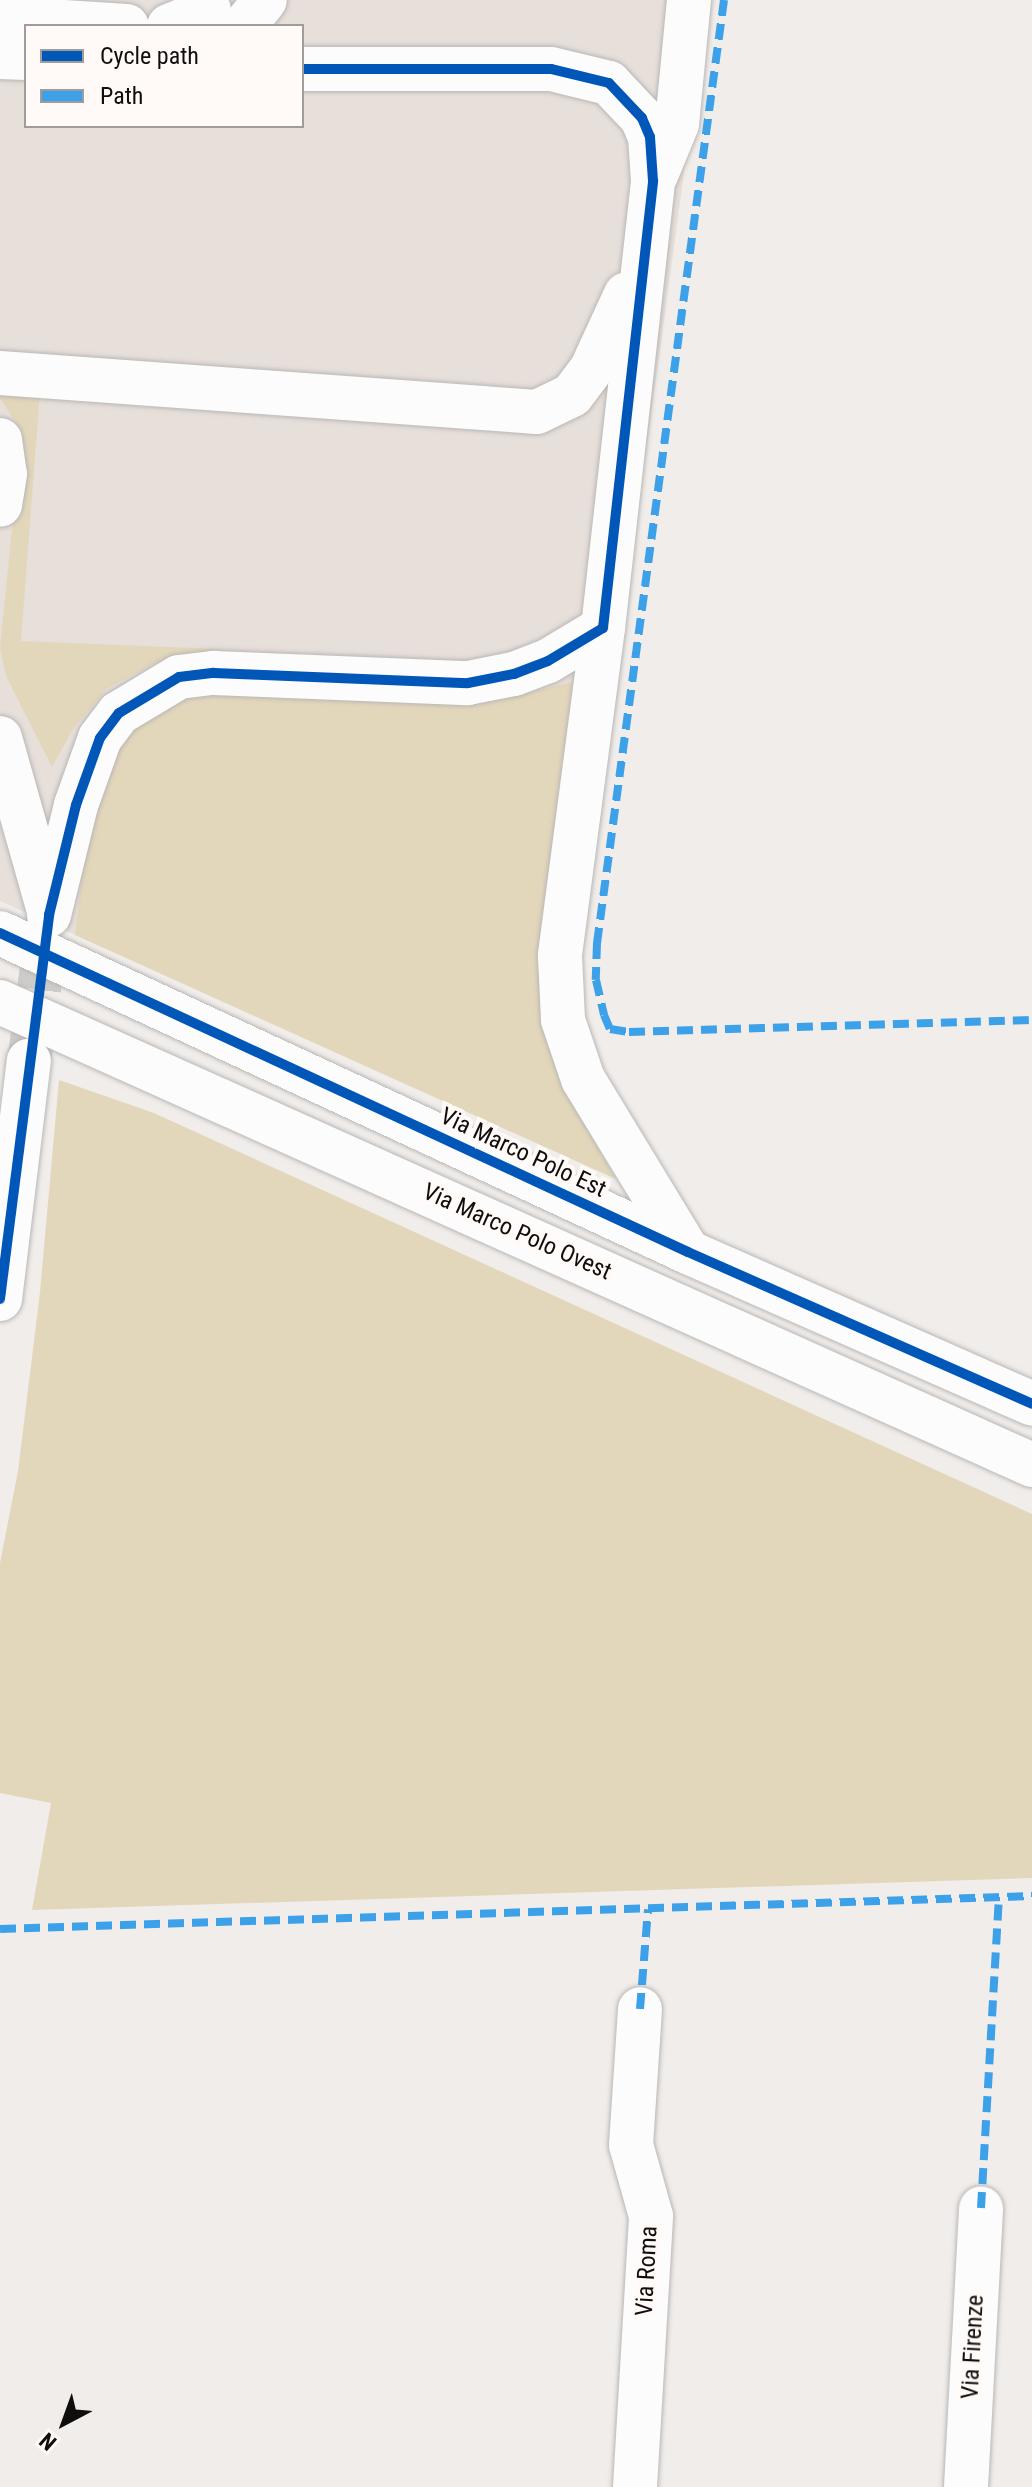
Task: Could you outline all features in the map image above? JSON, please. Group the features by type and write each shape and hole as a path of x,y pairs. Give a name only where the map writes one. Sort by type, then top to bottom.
{"street":[{"path":"180,24 219,16 265,0"},
{"path":"653,181 669,155 677,124 689,0"},
{"path":"0,18 95,24"},
{"path":"0,57 24,58"},
{"path":"304,69 580,73 609,83 642,118 650,137 653,181 603,628 560,956 563,1020 583,1079 688,1252"},
{"path":"0,373 537,412 572,395 592,368 642,260"},
{"path":"0,440 5,474 0,505"},
{"path":"0,738 49,915 76,805 100,738 119,713 179,677 214,673 468,683 548,661 603,628"},
{"name":"Via Marco Polo Est","path":"0,933 688,1252 1032,1404"},
{"name":"Via Marco Polo Ovest","path":"0,1002 1032,1465"},
{"path":"0,1029 212,1097"},
{"path":"0,1165 27,1077 0,1299"},
{"name":"Via Roma","path":"635,2487 651,2216 631,2145 640,2009"},
{"name":"Via Firenze","path":"966,2487 981,2208"}],"shaded area":[{"path":"0,0 700,0 683,180 610,718 568,713 537,962 549,1037 571,1100 616,1179 0,901"},
{"path":"0,388 40,392 21,641 218,649 157,662 106,689 73,729 52,767 6,676 0,647 22,432 0,398"},
{"path":"573,682 537,962 549,1037 571,1100 616,1179 75,935 87,827 119,746 150,712 190,694 501,699"},
{"path":"59,1080 154,1113 1032,1514 1032,1878 32,1910 51,1803 0,1793 0,1563 18,1471 40,1292"}],"tunnel":[{"path":"30,1055 49,917"}],"marked path":[{"path":"724,0 597,943 596,980 604,1015 610,1029 629,1032 1032,1020"},
{"path":"0,1929 1032,1896"},
{"path":"981,2208 999,1898"},
{"path":"640,2009 648,1909"}],"cycle path":[{"path":"0,1299 49,915 76,805 100,738 119,713 179,677 214,673 468,683 514,674 548,661 603,628 653,181 650,137 642,118 609,83 551,69 304,69"},
{"path":"0,933 688,1252 1032,1404"}]}
